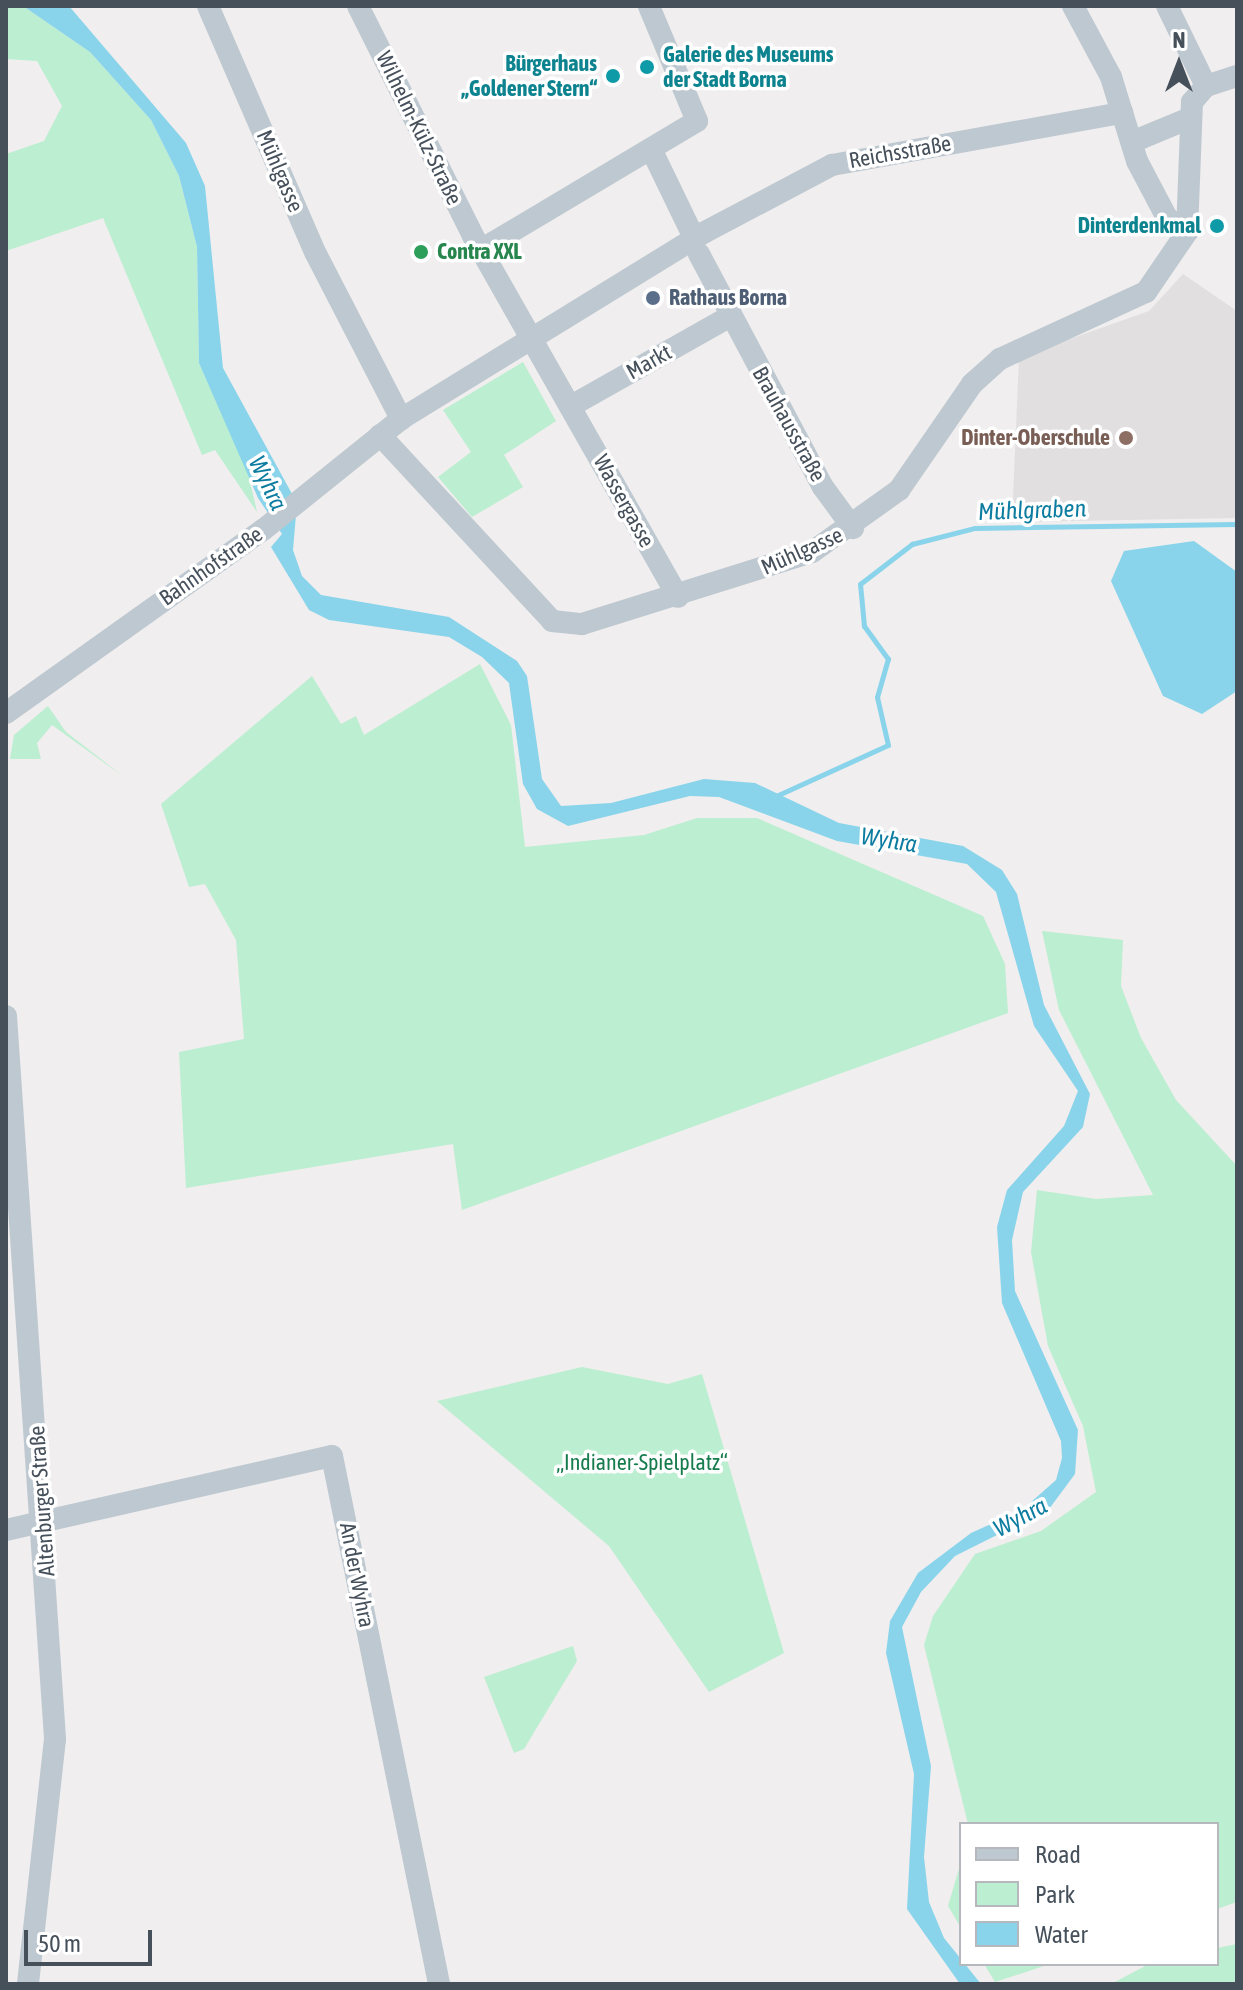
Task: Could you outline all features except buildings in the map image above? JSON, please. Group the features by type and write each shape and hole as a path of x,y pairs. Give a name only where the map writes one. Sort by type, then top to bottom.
{"street":[{"name":"Mühlgasse","path":"208,6 322,268 401,419"},
{"name":"Wilhelm-Külz-Straße","path":"358,6 484,248"},
{"path":"571,406 484,248 690,129 694,108 649,6"},
{"path":"1073,6 1167,218 1187,232"},
{"path":"1167,6 1206,86"},
{"path":"1187,232 1192,102 1206,86 1237,76"},
{"name":"Reichsstraße","path":"696,246 832,165 1122,113"},
{"path":"1132,142 1190,118"},
{"path":"652,151 731,316"},
{"name":"Mühlgasse","path":"380,435 552,621 582,624 678,597 812,552 853,528 914,474 981,375 1025,343 1133,301 1187,232"},
{"path":"535,340 548,323 696,246"},
{"name":"Brauhausstraße","path":"731,316 853,528"},
{"name":"Markt","path":"571,406 731,316"},
{"name":"Bahnhofstraße","path":"6,713 263,530 401,419 535,340"},
{"name":"Wassergasse","path":"571,406 678,597"},
{"name":"Altenburger Straße","path":"6,1016 43,1517 55,1739 28,1984"},
{"name":"An der Wyhra","path":"43,1517 332,1456 439,1984"},
{"path":"6,1530 43,1517"}],"shaded area":[{"name":"Dinter-Oberschule","path":"1183,274 1237,311 1237,518 1012,522 1019,357 1149,311"}],"green space":[{"path":"6,6 23,6 90,52 151,120 179,176 197,247 199,363 247,469 257,512 215,450 202,455 103,218 6,251 6,154 44,141 62,106 37,61 6,59"},
{"path":"523,362 556,421 504,455 523,487 472,517 438,477 471,452 443,410"},
{"path":"480,664 511,725 525,847 644,835 697,818 757,818 983,916 1005,964 1008,1013 462,1210 453,1144 186,1188 179,1052 244,1039 236,940 205,884 189,887 161,804 312,676 341,724 356,716 364,735"},
{"path":"48,706 66,732 124,777 52,725 37,743 41,759 10,759 14,735"},
{"path":"1042,931 1123,940 1121,986 1141,1038 1176,1100 1237,1166 1237,1902 1219,1908 1219,1822 968,1822 924,1645 933,1616 975,1554 1041,1531 1096,1492 1083,1426 1048,1346 1031,1252 1037,1190 1096,1199 1153,1195 1059,1010"},
{"name":"„Indianer-Spielplatz“","path":"582,1367 668,1384 702,1374 784,1653 709,1692 609,1546 437,1401"},
{"path":"573,1646 577,1661 524,1749 514,1753 484,1677"},
{"path":"959,1869 959,1925 948,1906"},
{"path":"1237,1944 1237,1984 1111,1984 1145,1966 1219,1966 1219,1948"},
{"path":"985,1966 1044,1966 995,1982"}],"water":[{"name":"Wyhra","path":"23,6 69,6 186,143 205,186 223,368 297,503 293,550 302,576 321,595 449,617 517,661 527,676 542,779 561,806 611,803 704,779 755,783 839,823 963,846 1002,870 1017,894 1044,1005 1090,1094 1083,1127 1023,1192 1012,1240 1015,1291 1078,1430 1075,1474 1049,1509 955,1556 921,1592 902,1627 931,1766 924,1857 929,1902 944,1938 959,1957 959,1966 967,1966 981,1984 960,1984 907,1909 914,1774 886,1653 890,1621 918,1573 971,1533 1022,1510 1056,1480 1062,1458 1061,1441 1002,1303 997,1227 1007,1190 1064,1126 1078,1091 1034,1026 996,892 967,864 837,841 719,797 690,796 568,826 537,809 523,784 509,683 482,657 449,637 329,620 309,610 271,547 282,534 258,498 199,363 197,247 179,176 151,120 90,52"},
{"path":"1194,541 1237,572 1237,691 1202,714 1163,696 1111,581 1124,551"}],"waterway":[{"name":"Mühlgraben","path":"776,796 888,745 877,697 888,659 864,626 860,584 912,544 975,528 1237,524"}],"place":[{"name":"Galerie des Museums der Stadt Borna","path":"647,67"},
{"name":"Bürgerhaus „Goldener Stern“","path":"613,76"},
{"name":"Dinterdenkmal","path":"1217,226"},
{"name":"Contra XXL","path":"421,252"},
{"name":"Rathaus Borna","path":"653,298"},
{"name":"Dinter-Oberschule","path":"1126,438"}]}
